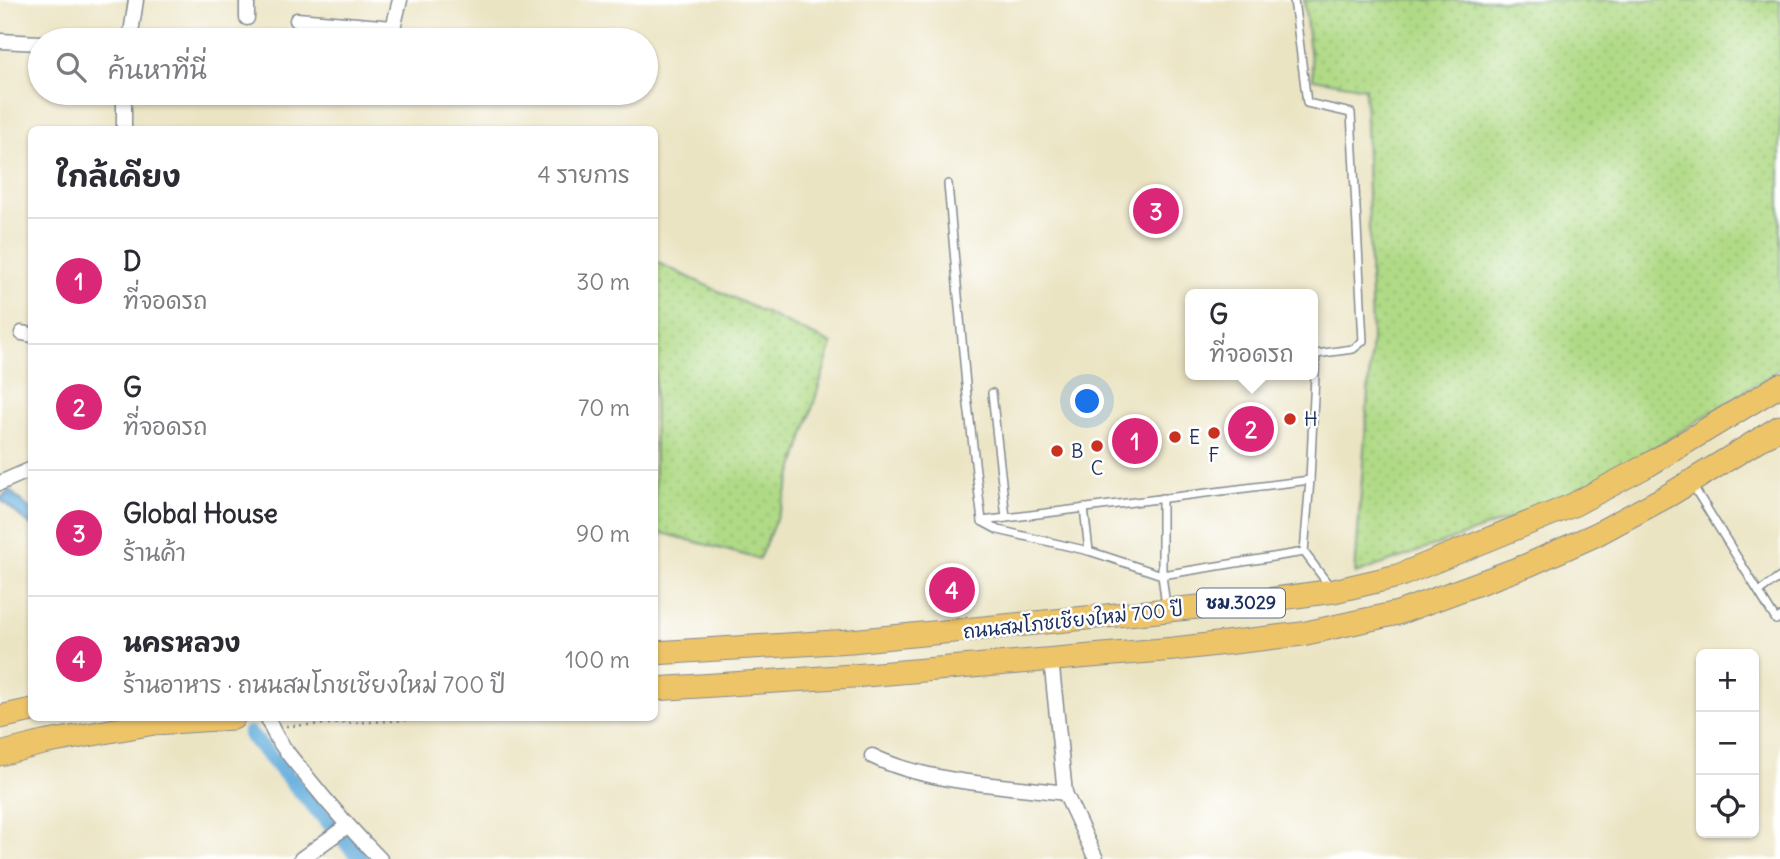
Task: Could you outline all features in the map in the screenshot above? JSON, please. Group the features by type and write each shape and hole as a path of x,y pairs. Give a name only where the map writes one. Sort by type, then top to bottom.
{"main road":[{"name":"ถนนสมโภชเชียงใหม่ 700 ปี","path":"658,653 851,642 1167,611 1334,591 1398,576 1573,505 1648,464 1780,384"},
{"name":"ถนนสมโภชเชียงใหม่ 700 ปี","path":"658,690 1174,649 1302,634 1398,613 1528,565 1595,535 1690,482 1780,426"},
{"path":"0,717 28,711"},
{"path":"0,754 43,743 154,723 186,721"}],"street":[{"path":"132,28 136,0"},
{"path":"247,0 247,18"},
{"path":"393,28 400,0"},
{"path":"298,20 382,28"},
{"path":"0,41 28,42"},
{"path":"124,105 124,126"},
{"path":"2,480 28,470"},
{"path":"1051,659 1065,793 1096,859"},
{"path":"269,723 282,746 347,826 380,859"},
{"path":"872,756 904,769 1065,793"},
{"path":"301,859 347,826"}],"lane":[{"path":"1294,0 1307,103 1351,113 1363,341 1353,349 1318,354"},
{"path":"948,184 967,396 982,521"},
{"path":"1315,380 1304,552 1334,591"},
{"path":"992,393 1006,518"},
{"path":"982,521 1310,480"},
{"path":"1690,482 1776,620 1780,617"},
{"path":"1162,498 1162,575 1167,611"},
{"path":"1084,508 1089,551"},
{"path":"982,521 998,530 1089,551 1162,575 1304,552"},
{"path":"1759,592 1780,577"}],"path":[{"path":"269,723 343,721"}],"green space":[{"path":"1304,0 1780,0 1780,369 1647,453 1554,503 1355,574 1372,337 1365,88 1313,79"},
{"path":"658,263 832,344 783,503 759,559 658,532"}],"water":[{"path":"9,490 28,507 28,523 0,499"}],"waterway":[{"path":"250,734 361,859"}],"place":[{"name":"Global House","path":"1156,211"},
{"name":"H","path":"1290,419"},
{"name":"G","path":"1251,429"},
{"name":"F","path":"1214,433"},
{"name":"E","path":"1175,437"},
{"name":"D","path":"1135,441"},
{"name":"C","path":"1097,446"},
{"name":"B","path":"1057,451"},
{"name":"นครหลวง","path":"952,590"}]}
